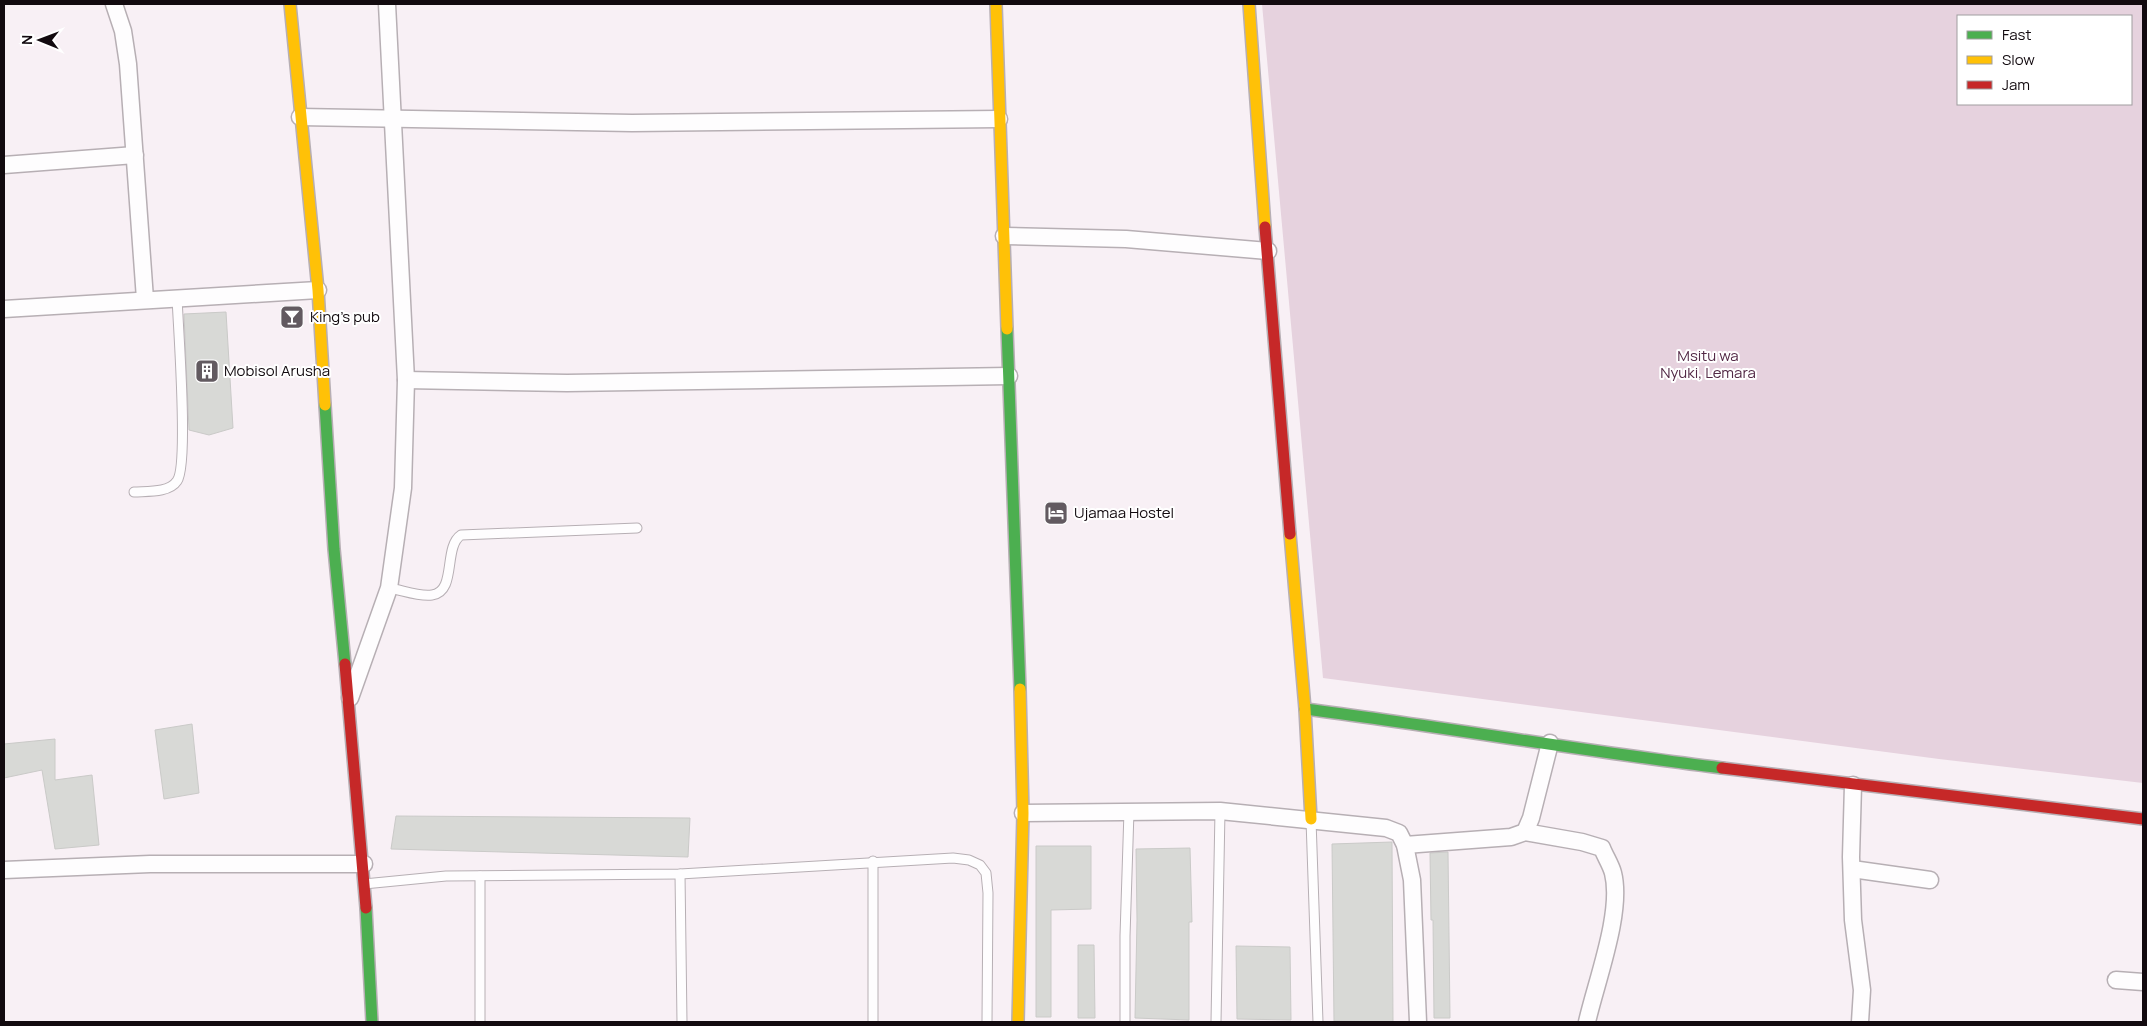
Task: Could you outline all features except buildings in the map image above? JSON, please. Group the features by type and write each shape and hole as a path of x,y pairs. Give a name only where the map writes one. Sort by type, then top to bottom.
{"street":[{"path":"114,4 123,31 128,64 146,299"},
{"path":"290,4 318,290 334,549 364,864 372,1022"},
{"path":"348,704 389,588 403,488 406,380 387,4"},
{"path":"996,4 1010,376 1023,813 1018,1022"},
{"path":"1249,4 1306,709 1310,819"},
{"path":"300,117 632,123 999,119"},
{"path":"4,165 135,155"},
{"path":"1004,236 1126,240 1268,250"},
{"path":"4,309 318,290"},
{"path":"406,380 567,383 1010,376"},
{"path":"1306,709 1405,721 1615,755 1853,785 2143,818"},
{"path":"1525,832 1531,818 1550,743"},
{"path":"1853,785 1853,920 1862,990 1860,1022"},
{"path":"1023,813 1220,811 1386,828 1399,833 1405,845 1412,880 1418,1022"},
{"path":"1405,845 1511,837 1525,832 1582,842 1602,848 1613,874 1614,898 1610,928 1587,1022"},
{"path":"4,870 170,863 364,864"},
{"path":"1852,869 1930,880"},
{"path":"2116,980 2143,982"}],"lane":[{"path":"134,492 170,487 177,481 181,472 182,429 177,298"},
{"path":"389,588 426,595 437,594 446,585 453,547 461,534 637,528"},
{"path":"1125,1022 1125,936 1129,811"},
{"path":"1216,1022 1220,811"},
{"path":"1310,819 1318,1022"},
{"path":"364,884 446,876 680,874 873,861 953,858 969,860 980,865 986,873 988,893 987,1022"},
{"path":"873,861 873,1022"},
{"path":"680,874 682,1022"},
{"path":"480,876 480,1022"}],"green space":[{"name":"Msitu wa Nyuki, Lemara","path":"1262,4 2143,4 2143,783 1939,759 1323,678"}],"traffic: fast":[{"path":"1007,329 1020,689"},
{"path":"325,405 334,549 345,664"},
{"path":"1305,709 1722,768"},
{"path":"366,908 372,1022"}],"traffic: slow":[{"path":"290,4 318,290 325,405"},
{"path":"996,4 1007,329"},
{"path":"1249,4 1265,227"},
{"path":"1290,534 1305,709 1311,819"},
{"path":"1018,1022 1023,813 1020,689"}],"traffic: jam":[{"path":"1265,227 1290,534"},
{"path":"345,664 366,908"},
{"path":"1722,768 2143,819"}],"place":[{"name":"King's pub","path":"292,317"},
{"name":"Mobisol Arusha","path":"207,371"},
{"name":"Ujamaa Hostel","path":"1056,513"}]}
